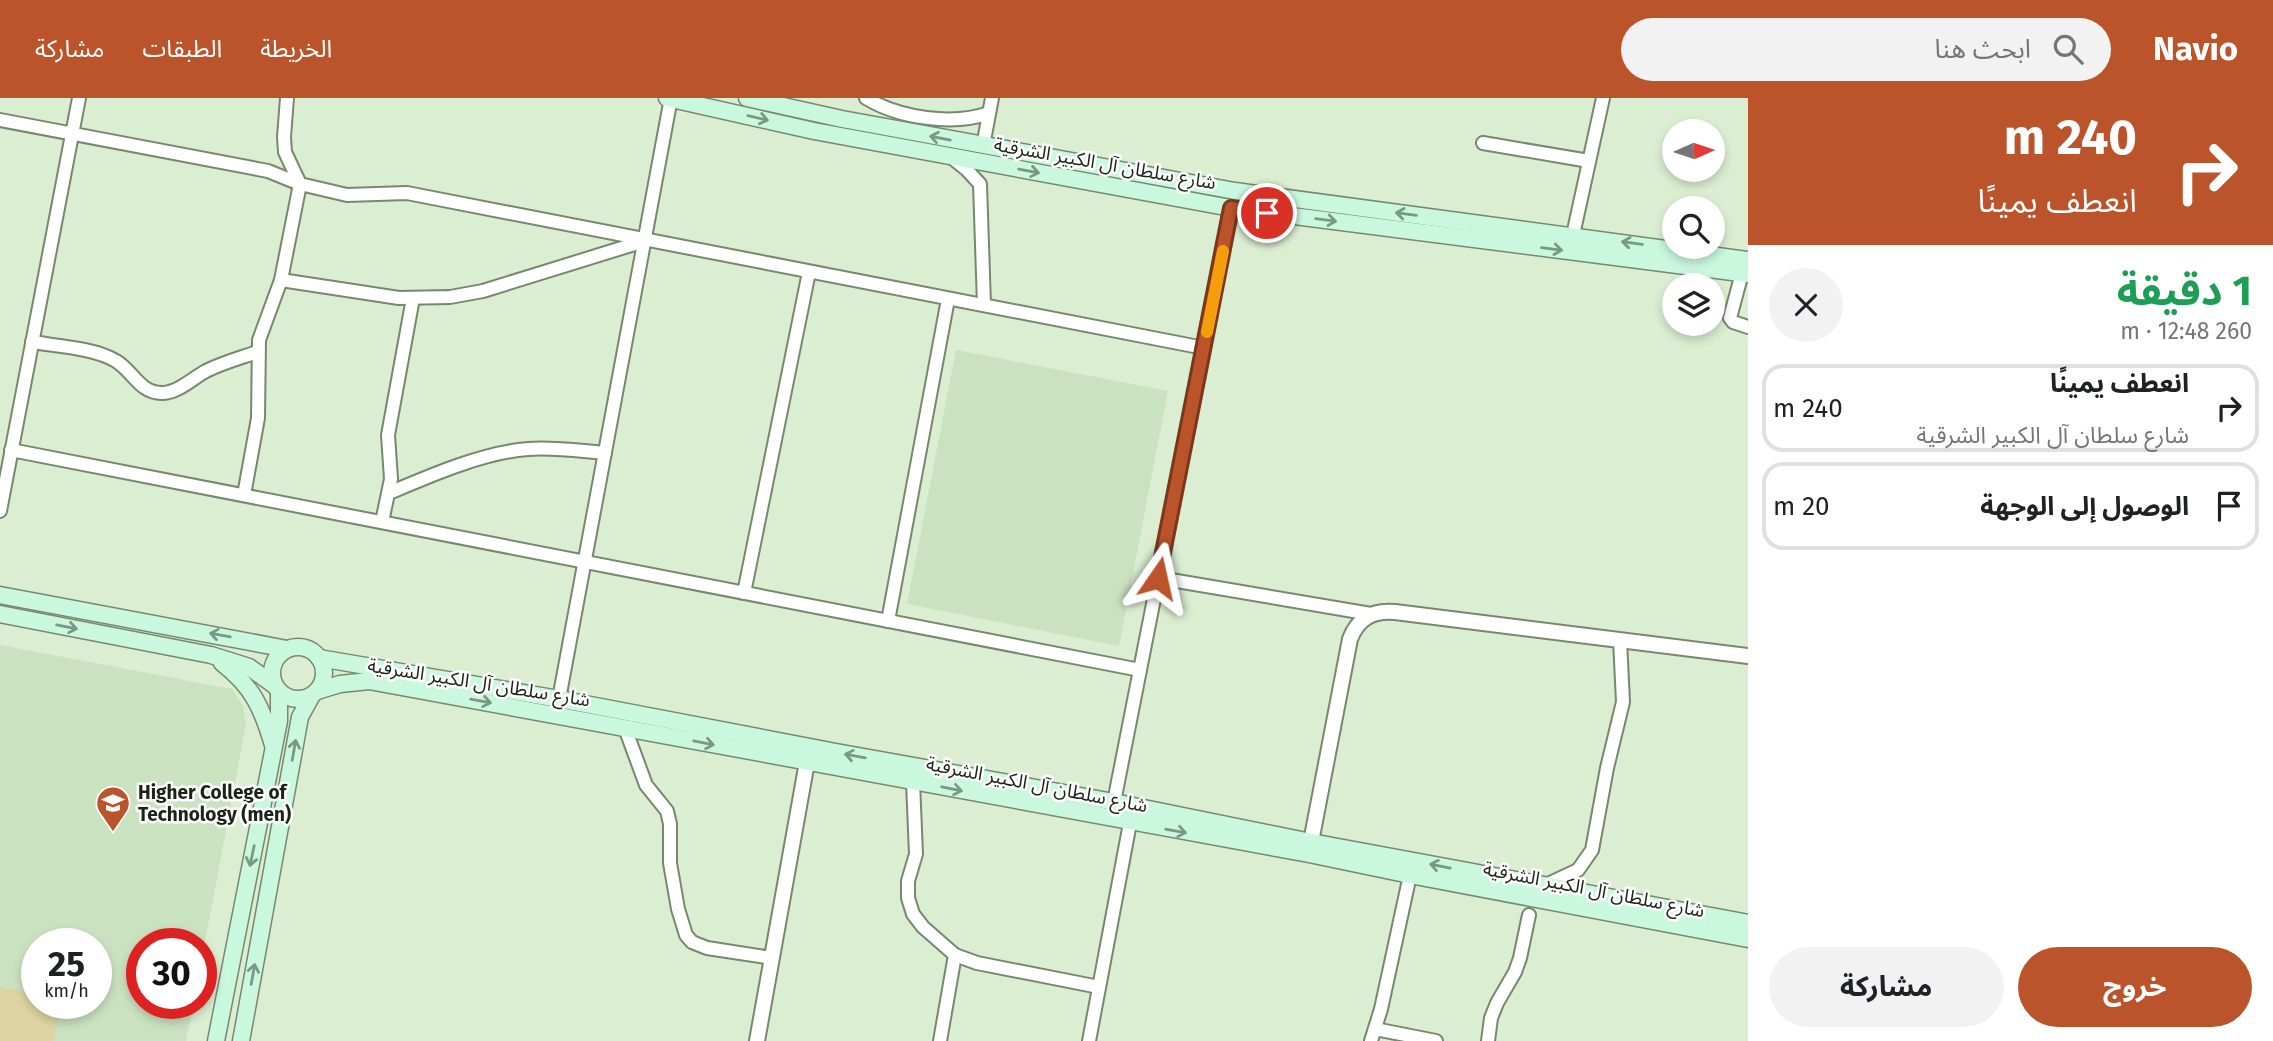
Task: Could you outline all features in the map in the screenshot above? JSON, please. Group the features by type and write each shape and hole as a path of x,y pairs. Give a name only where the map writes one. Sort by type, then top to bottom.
{"main road":[{"name":"شارع سلطان آل الكبير الشرقية","path":"669,98 814,131 1231,208 1746,269"},
{"name":"شارع سلطان آل الكبير الشرقية","path":"747,98 983,146 1235,191 1573,235 1746,269"},
{"path":"0,595 287,649 305,647 320,658 324,675 300,717 241,1041"},
{"path":"0,614 211,655 248,667 294,699 314,694"},
{"path":"216,1041 279,721 276,689 271,677 275,660 287,649"},
{"path":"211,655 236,674 252,692 263,711 274,748"},
{"name":"شارع سلطان آل الكبير الشرقية","path":"320,658 559,699 1748,923"},
{"name":"شارع سلطان آل الكبير الشرقية","path":"314,694 340,684 369,681 1309,854 1410,876 1748,939"}],"street":[{"path":"0,511 79,98"},
{"path":"244,495 260,396 257,352 262,328 281,280 300,184 285,152 287,98"},
{"path":"559,699 669,98"},
{"path":"866,98 900,113 950,120 970,119 989,113"},
{"path":"983,146 992,98"},
{"path":"1573,235 1603,98"},
{"path":"0,120 268,171 300,184 347,195 407,193 1204,348"},
{"path":"1483,143 1589,161"},
{"path":"950,156 979,184 984,305"},
{"path":"979,184 998,165"},
{"path":"1114,802 1231,208"},
{"path":"281,280 383,297 450,297 483,291 644,241"},
{"path":"1746,269 1730,318 1733,322 1748,327"},
{"path":"744,593 808,272"},
{"path":"382,522 391,479 388,435 413,298"},
{"path":"888,621 948,299"},
{"path":"32,342 109,358 118,362 142,386 162,393 175,390 209,370 257,352"},
{"path":"389,494 454,468 506,452 545,449 605,453"},
{"path":"11,450 1140,670"},
{"path":"1158,578 1371,614"},
{"path":"1311,842 1350,639 1354,628 1371,614 1395,612 1748,656"},
{"path":"1546,886 1578,870 1592,850 1607,768 1623,702 1620,640"},
{"path":"625,728 646,785 664,804 669,817 670,863 678,909 686,935 692,942 706,948 772,958"},
{"path":"757,1041 807,762"},
{"path":"913,782 916,854 908,881 908,898 913,914 923,928 955,955 977,963 1099,987"},
{"path":"1089,1041 1130,823"},
{"path":"1410,876 1373,1035 1436,1041"},
{"path":"1488,1041 1491,1018 1518,965 1529,915"},
{"path":"940,1041 955,955"}],"shaded area":[{"path":"956,350 1168,391 1119,646 907,604"},
{"name":"Higher College of Technology (men)","path":"0,645 232,689 243,706 246,724 208,928 126,928 126,1019 191,1019 186,1041 0,1041"},
{"path":"0,987 21,991 21,1019 58,1019 54,1041 0,1041"}],"slow traffic":[{"path":"1207,332 1223,251"}],"place":[{"name":"Higher College of Technology (men)","path":"113,833"}],"route":[{"path":"1158,578 1231,208 1267,213"}]}
